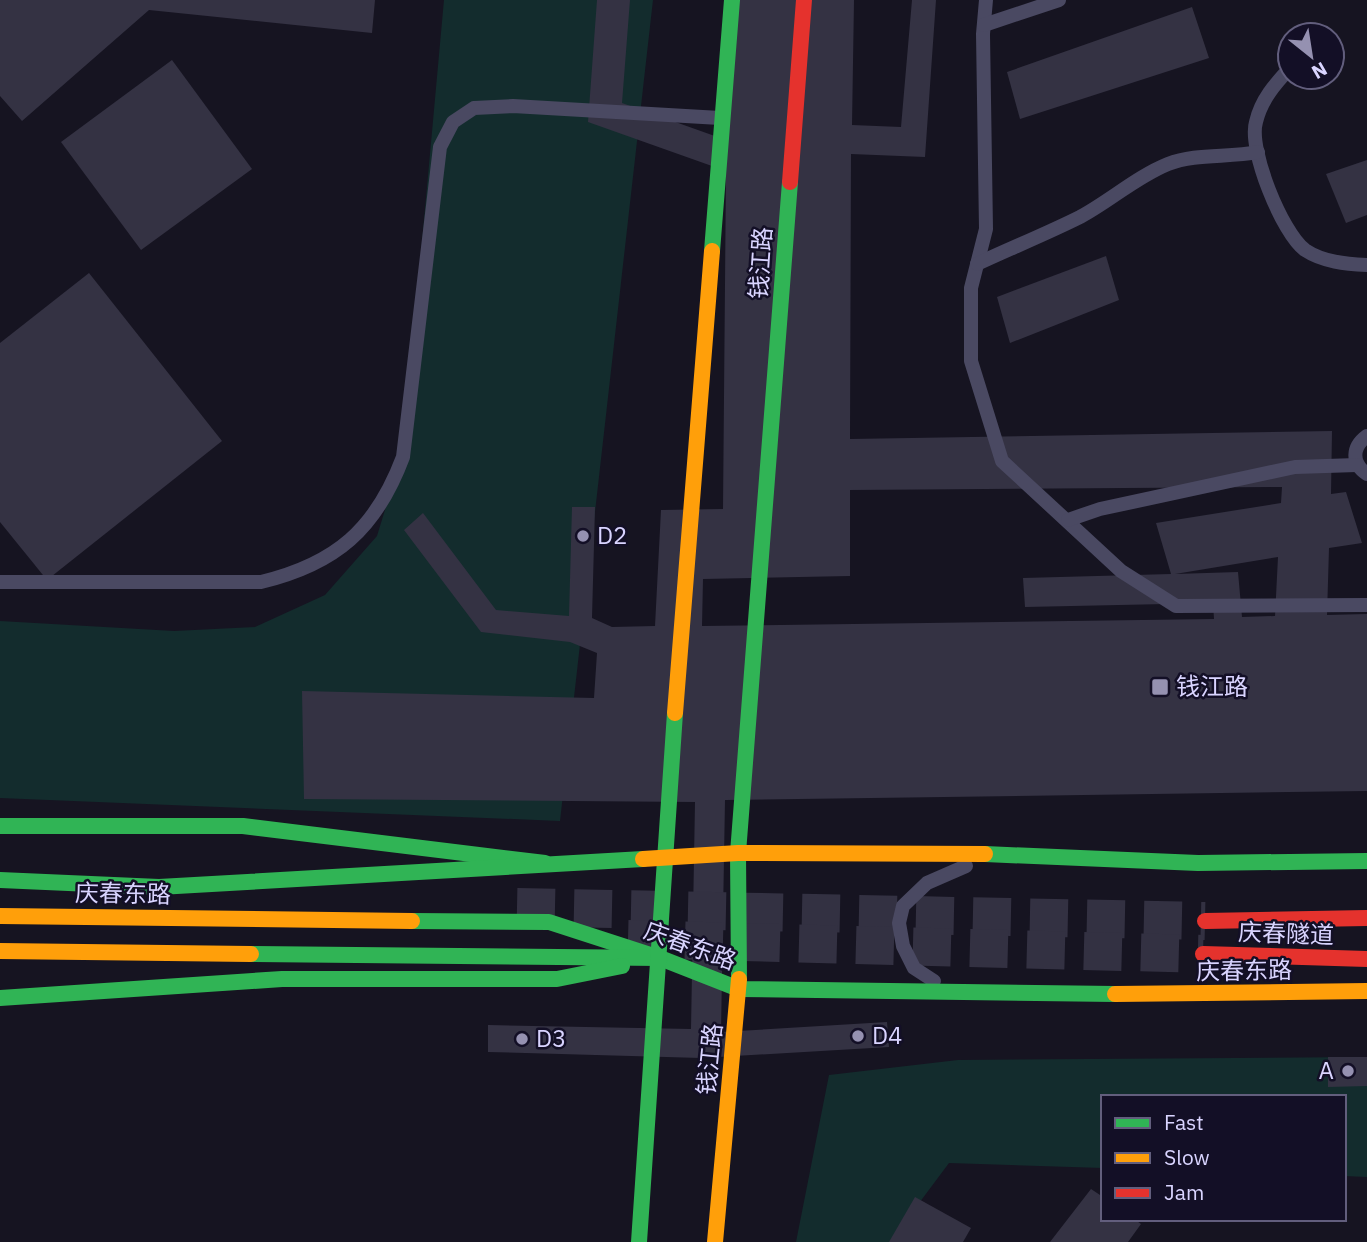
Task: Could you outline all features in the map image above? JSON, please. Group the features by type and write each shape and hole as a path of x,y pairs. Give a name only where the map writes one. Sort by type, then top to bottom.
{"main road":[{"name":"钱江路","path":"639,1242 660,958 663,859 732,0"},
{"name":"钱江路","path":"715,1242 740,989 738,853 804,0"},
{"path":"0,827 243,826 545,863"},
{"name":"庆春东路","path":"0,880 159,887 738,853 993,854 1198,863 1367,862"},
{"name":"庆春东路","path":"0,916 549,922 660,958 740,989 952,994 1206,995 1367,991"},
{"name":"庆春隧道","path":"1205,921 1367,918"},
{"path":"0,951 660,958"},
{"name":"庆春隧道","path":"1203,954 1367,959"},
{"path":"0,998 282,979 556,979 660,958"}],"lane":[{"path":"986,0 986,229 971,288 971,361 1002,461 1121,571 1176,606 1367,605"},
{"path":"984,25 1059,0"},
{"path":"1276,83 1270,89 1255,124 1258,152 1283,220 1304,249 1338,264 1367,265"},
{"path":"0,582 261,582 298,573 332,554 367,525 391,488 403,457 440,146 453,122 474,108 513,106 723,118"},
{"path":"977,264 1080,217 1144,175 1169,164 1195,157 1237,156 1258,152"},
{"path":"1068,520 1100,509 1294,467 1362,470 1355,454 1358,444 1367,436"},
{"path":"952,994 914,968 901,935 903,906 927,883 993,854"},
{"path":"81,953 282,979"}],"green space":[{"path":"444,0 653,0 560,821 0,798 0,621 174,631 255,627 325,595 377,536 403,451"},
{"path":"1367,1057 1367,1177 1346,1176 1346,1095 1101,1095 1101,1168 949,1163 890,1242 796,1242 829,1075 958,1060"}],"building":[{"path":"0,0 375,0 372,33 149,10 22,121 0,96"},
{"name":"钱江路","path":"597,0 630,0 622,103 726,140 728,0 854,0 852,125 901,127 912,0 936,0 925,157 851,154 850,439 1332,431 1331,494 1346,492 1362,543 1329,548 1327,615 1367,614 1367,791 725,800 721,1032 887,1022 889,1047 701,1058 488,1052 488,1025 691,1029 695,802 304,799 302,691 594,698 597,653 570,642 481,632 404,530 423,513 496,610 569,616 572,507 595,507 592,618 612,627 655,626 661,510 723,509 726,171 588,122","holes":["1282,487 1281,503 1156,523 1171,574 1023,578 1025,607 1213,603 1214,619 702,626 703,579 850,576 850,490","1278,557 1275,616 1242,617 1238,572 1175,574"]},
{"path":"1192,7 1209,58 1020,119 1007,72"},
{"path":"172,60 252,169 141,250 61,142"},
{"path":"1367,160 1367,215 1346,223 1326,174"},
{"path":"1106,256 1119,300 1010,343 997,297"},
{"path":"89,273 222,441 47,580 0,522 0,343"},
{"name":"A","path":"1328,1057 1367,1057 1367,1086 1328,1087"},
{"path":"1091,1189 1101,1196 1101,1221 1137,1221 1141,1224 1128,1242 1050,1242"},
{"path":"915,1197 971,1228 963,1242 889,1242"}],"tunnel":[{"path":"517,907 1205,921"},
{"path":"628,939 1203,954"}],"traffic: fast":[{"path":"712,251 732,0"},
{"path":"739,979 738,853 790,182"},
{"path":"639,1242 675,713"},
{"path":"0,826 243,826 545,863"},
{"path":"985,854 1198,863 1367,861"},
{"path":"0,880 159,887 643,859"},
{"path":"412,921 549,922 660,958 739,989 1115,994"},
{"path":"251,954 660,958"},
{"path":"0,998 282,979 557,979 622,966"}],"traffic: slow":[{"path":"675,713 712,251"},
{"path":"643,859 738,853 985,854"},
{"path":"0,916 412,921"},
{"path":"0,951 251,954"},
{"path":"715,1242 739,979"},
{"path":"1115,994 1367,991"}],"traffic: jam":[{"path":"790,182 804,0"},
{"path":"1205,921 1367,918"},
{"path":"1203,954 1367,959"}],"place":[{"name":"D2","path":"583,536"},
{"name":"钱江路","path":"1160,687"},
{"name":"D4","path":"858,1036"},
{"name":"D3","path":"522,1039"},
{"name":"A","path":"1348,1071"}]}
